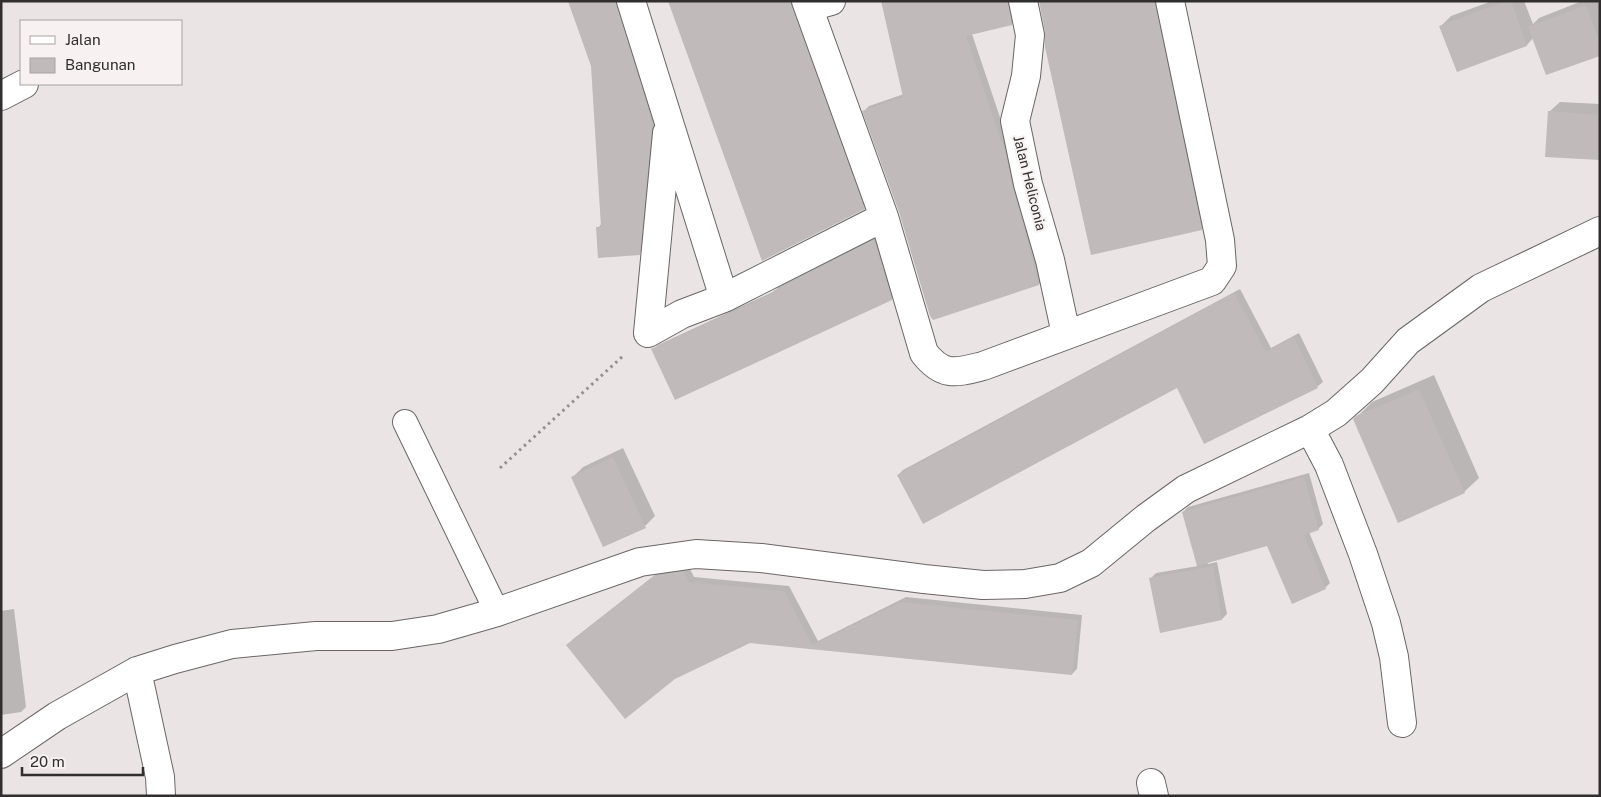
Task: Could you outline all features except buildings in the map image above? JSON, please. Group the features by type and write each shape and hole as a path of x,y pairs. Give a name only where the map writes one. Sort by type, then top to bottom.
{"street":[{"path":"631,1 724,298"},
{"name":"Jalan Heliconia","path":"1023,1 1030,35 1026,76 1015,121 1028,184 1050,260 1066,334"},
{"path":"815,3 884,218 924,353 934,365 948,371 983,366 1212,280 1222,266 1220,240 1170,1"},
{"path":"1,96 22,85"},
{"path":"648,333 668,120"},
{"path":"648,333 682,314 724,298 884,218"},
{"path":"1,754 57,716 137,670 232,644 316,636 392,636 438,629 497,612 640,562 696,554 761,558 983,585 1025,584 1060,578 1091,563 1146,518 1186,489 1310,429 1336,413 1372,381 1408,342 1481,288 1600,231"},
{"path":"1310,429 1329,465 1363,554 1386,623 1394,657 1402,723"},
{"path":"137,670 160,777 161,796"}],"lane":[{"path":"405,422 497,612"}],"path":[{"path":"500,468 648,333"}]}
